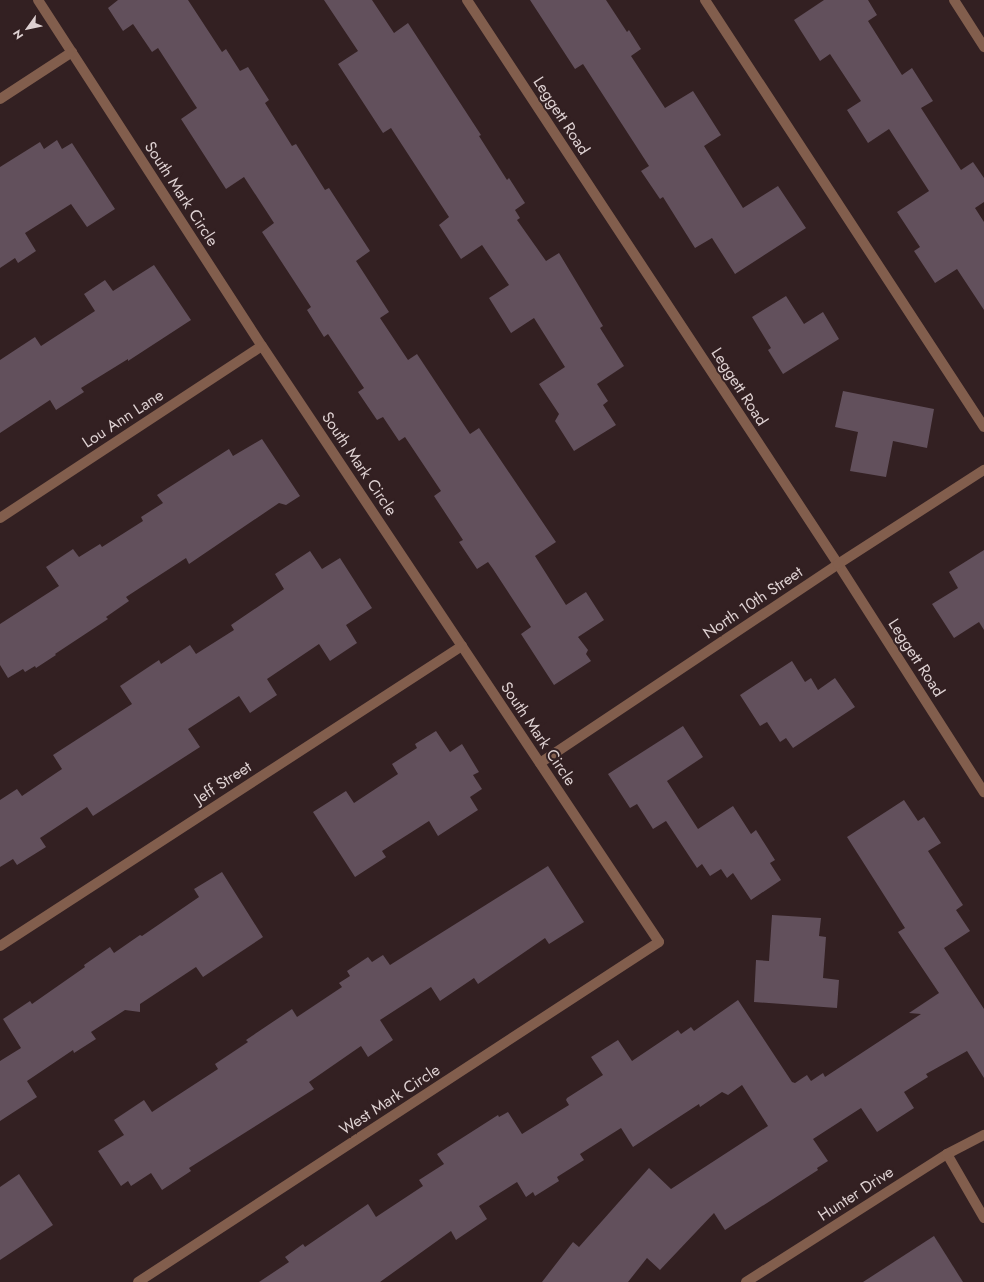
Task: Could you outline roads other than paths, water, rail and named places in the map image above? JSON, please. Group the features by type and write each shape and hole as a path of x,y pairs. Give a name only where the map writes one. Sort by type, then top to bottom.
{"street":[{"name":"South Mark Circle","path":"38,0 262,346 659,942"},
{"name":"Leggett Road","path":"467,0 838,564 984,792"},
{"path":"705,0 984,427"},
{"path":"954,0 984,46"},
{"path":"0,98 72,52"},
{"name":"Lou Ann Lane","path":"0,518 262,346"},
{"name":"North 10th Street","path":"540,763 838,564 984,470"},
{"name":"Jeff Street","path":"0,946 462,646"},
{"name":"West Mark Circle","path":"138,1282 659,942"},
{"name":"Hunter Drive","path":"746,1282 947,1154 984,1135"},
{"path":"947,1154 984,1218"}]}
